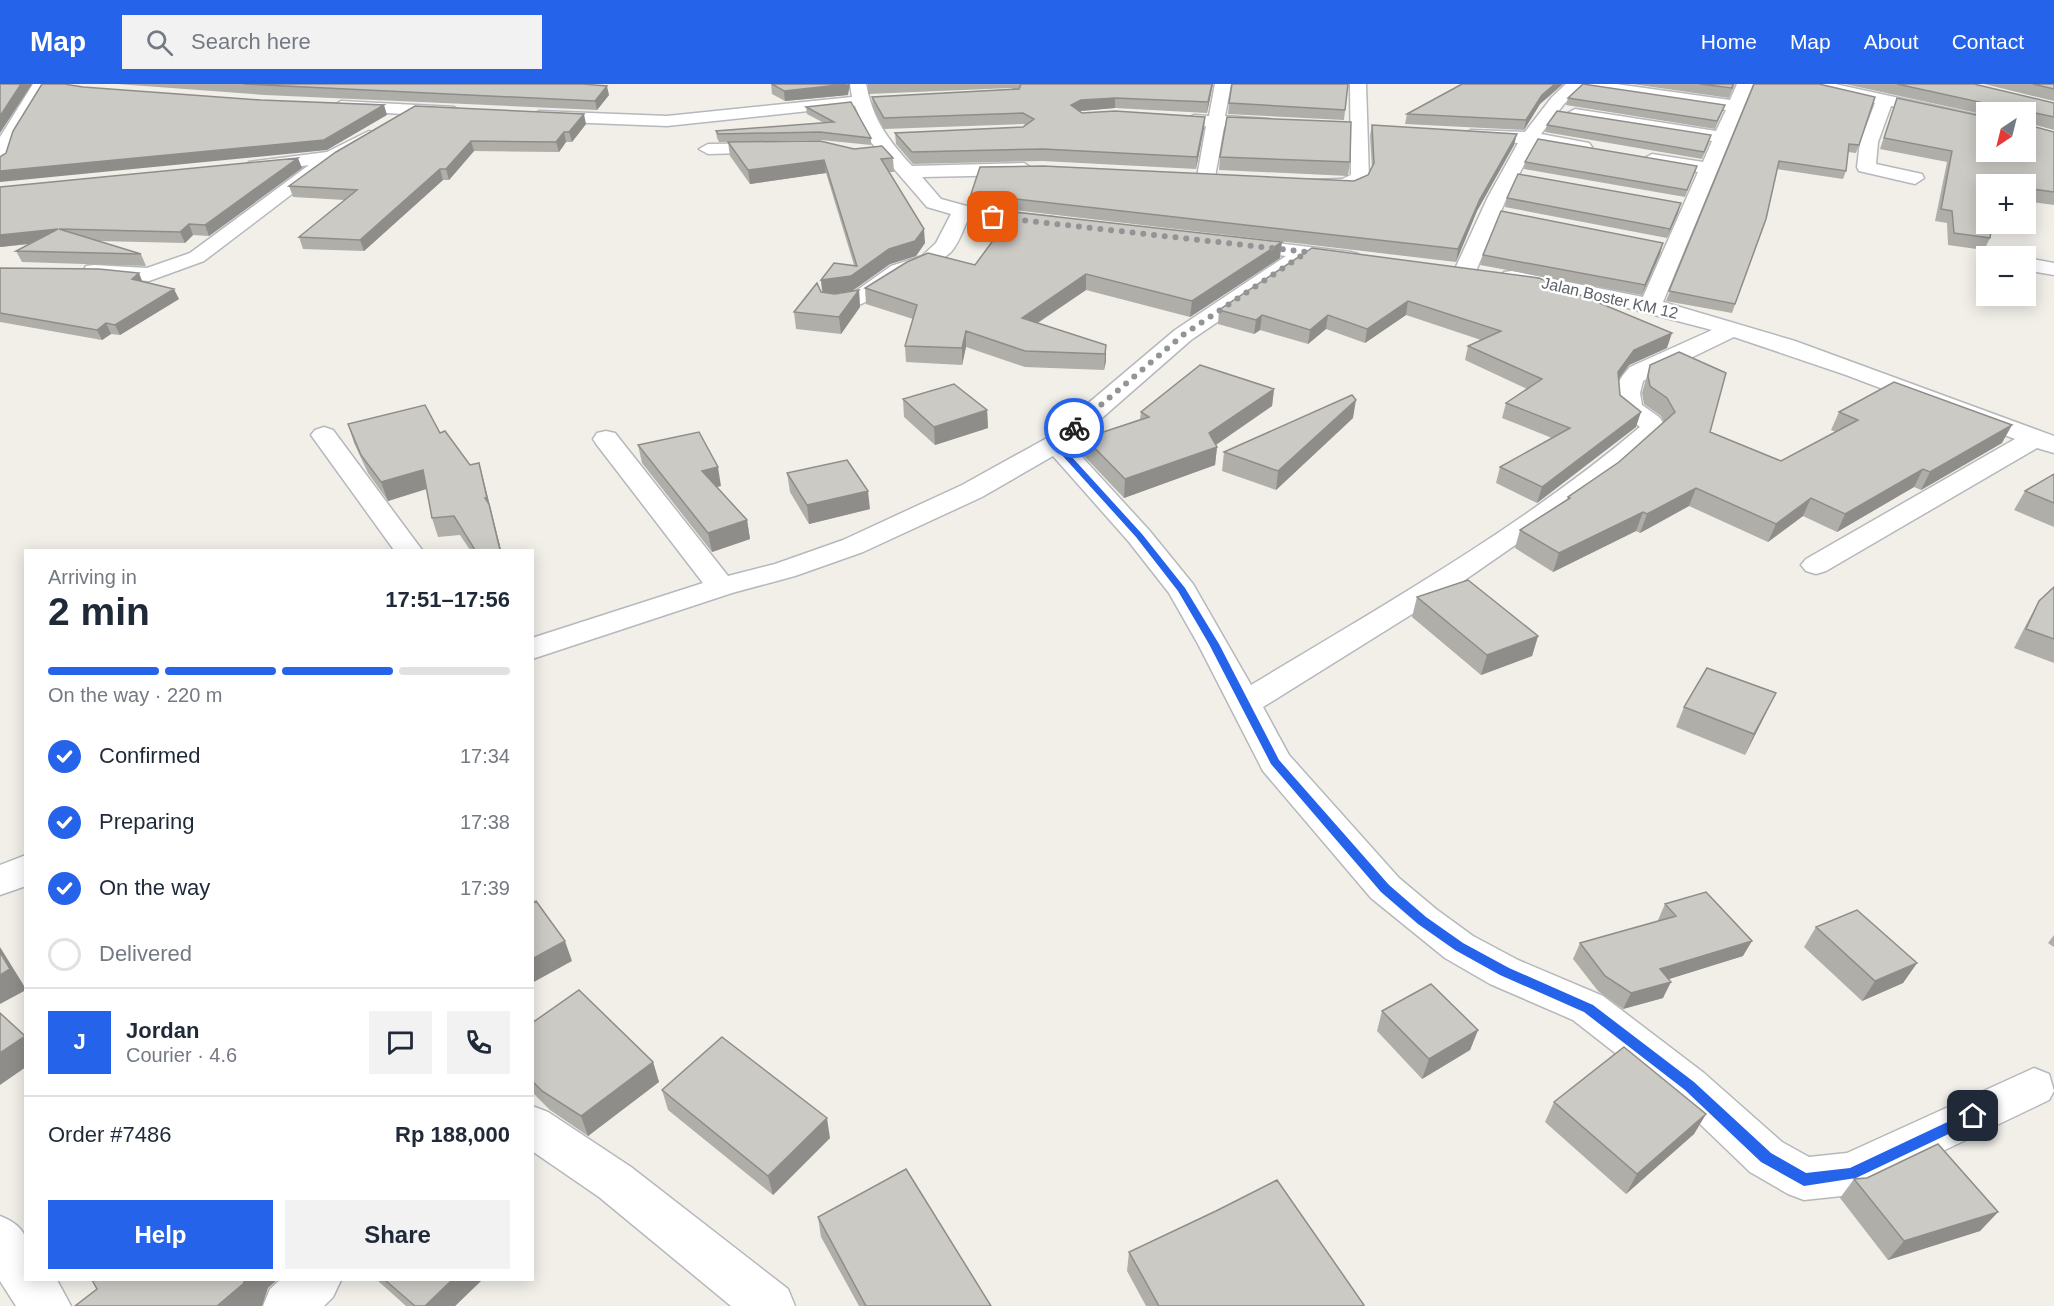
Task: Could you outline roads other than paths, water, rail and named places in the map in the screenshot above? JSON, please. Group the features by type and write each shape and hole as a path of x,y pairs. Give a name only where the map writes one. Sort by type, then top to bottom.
{"street":[{"path":"0,163 6,140 41,84"},
{"path":"1206,177 1223,84"},
{"path":"1302,183 1345,185 1358,181 1365,129 1358,84"},
{"path":"1482,273 1489,212 1547,110 1576,84"},
{"path":"1582,84 1735,106"},
{"path":"1651,305 1745,84"},
{"path":"1813,84 1976,120"},
{"path":"383,108 399,93"},
{"path":"859,93 881,144 909,172 934,203 962,212 1074,226"},
{"path":"522,116 667,121 859,93 883,100"},
{"path":"1885,99 1869,142 1866,166 1915,178"},
{"path":"324,105 468,112"},
{"path":"70,270 142,275 172,268 197,257 332,157 414,109"},
{"path":"1547,110 1722,137"},
{"path":"1174,118 1288,125"},
{"path":"1336,128 1365,129"},
{"path":"1451,134 1531,138 1602,150"},
{"path":"708,149 787,148"},
{"path":"1637,156 1708,168"},
{"path":"237,168 332,157"},
{"path":"909,172 1043,169"},
{"path":"1183,176 1230,179"},
{"path":"1510,176 1533,179"},
{"path":"1669,203 1692,207"},
{"path":"831,302 859,299 899,271 929,260 945,246 962,212"},
{"path":"1489,212 1512,217"},
{"path":"1214,241 1375,260"},
{"path":"1651,243 1674,248"},
{"path":"534,648 721,587 785,570 853,546 972,491 1056,444 1183,335 1307,252"},
{"path":"2036,266 2054,269"},
{"name":"Jalan Boster KM 12","path":"1443,268 1569,287 1651,305 1732,329 1856,371 2045,441"},
{"path":"1244,705 1438,585 1603,472 1654,428 1650,422 1630,408 1626,389 1631,379 1639,372 1732,329"},
{"path":"324,435 407,549"},
{"path":"606,439 721,587"},
{"path":"1816,565 2045,441"},
{"path":"1056,444 1139,536 1182,590 1214,644 1275,762 1311,807 1385,888 1422,920 1459,947 1504,972 1588,1008 1689,1086 1766,1157 1804,1179 1851,1174 2034,1086"},
{"path":"0,881 24,870"},
{"path":"534,1127 615,1182 770,1306"},
{"path":"0,1239 24,1275"},
{"path":"28,1281 45,1306"},
{"path":"288,1306 315,1281"}]}
